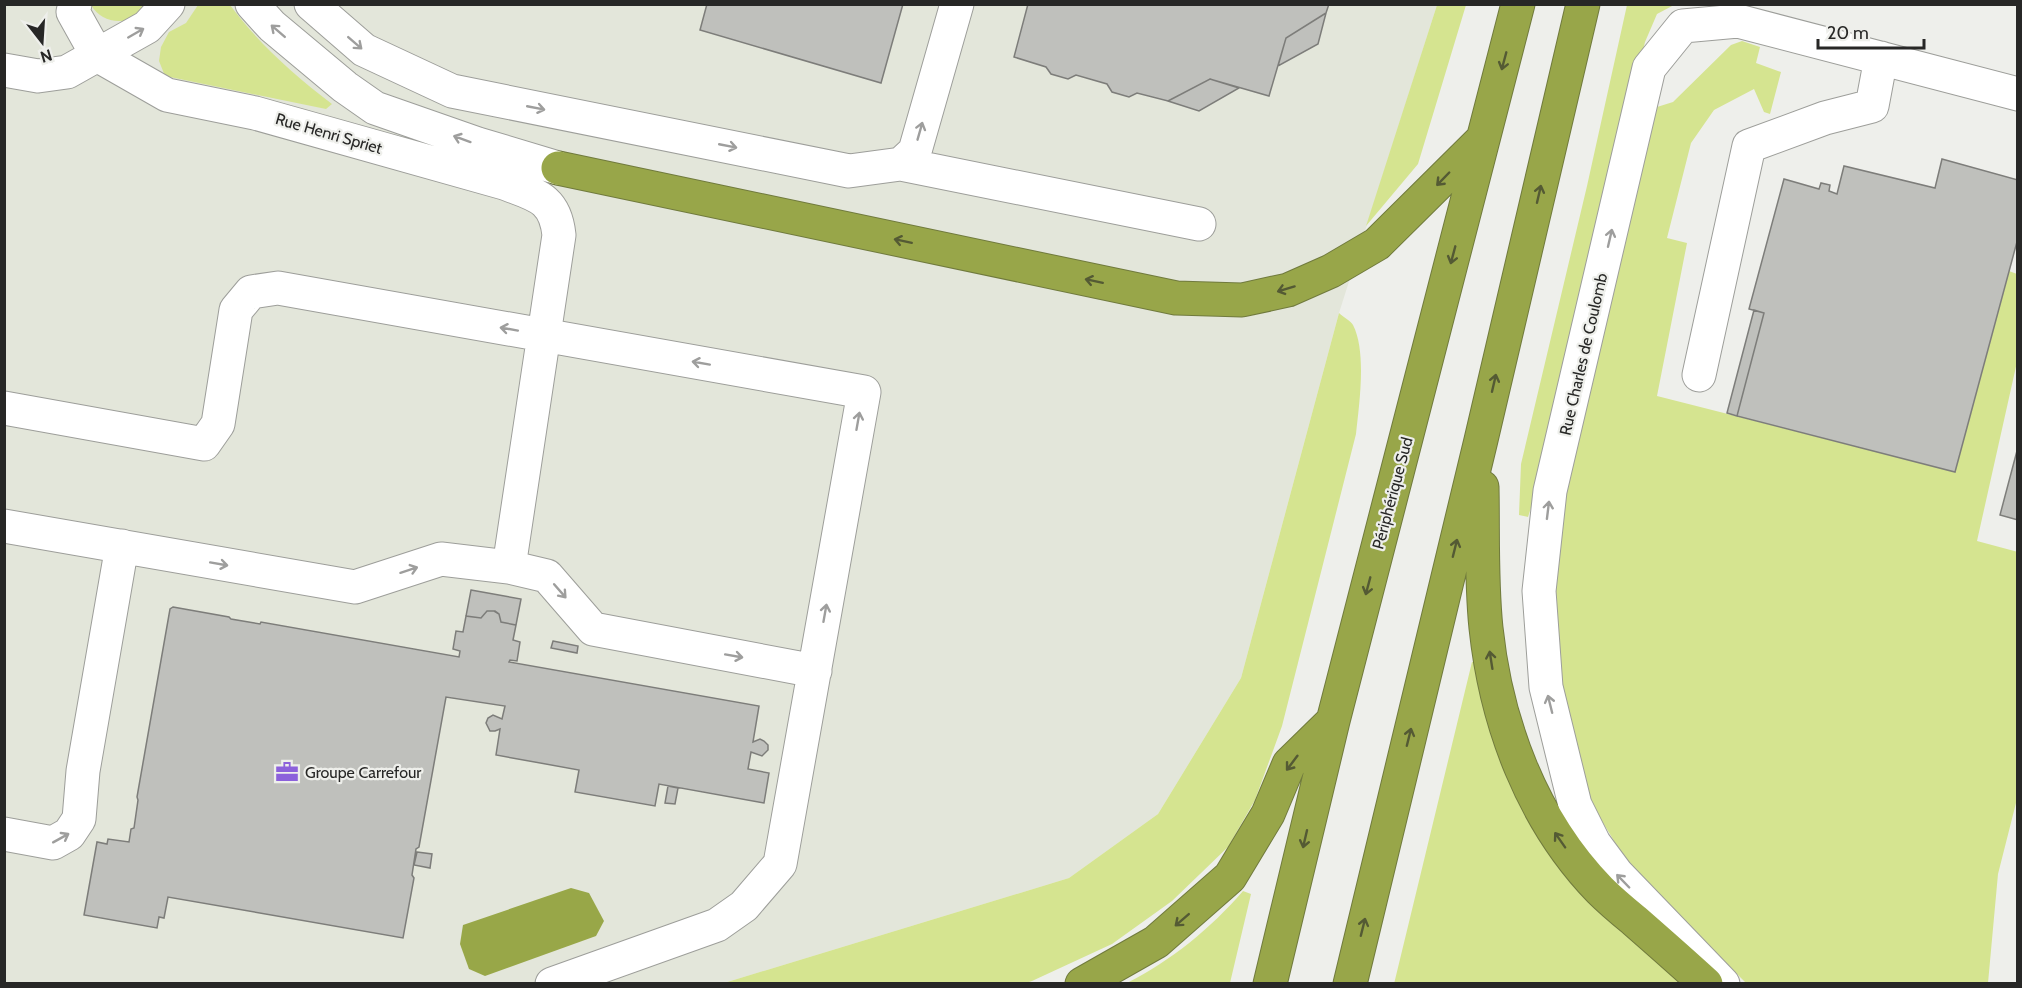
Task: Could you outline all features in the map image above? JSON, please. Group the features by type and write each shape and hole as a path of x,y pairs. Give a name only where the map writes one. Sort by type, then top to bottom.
{"highway":[{"name":"Périphérique Sud","path":"1270,984 1333,721 1518,4"},
{"path":"1350,984 1583,4"},
{"path":"558,168 1176,298 1242,300 1288,290 1331,272 1377,244 1484,137"},
{"path":"1481,440 1486,628 1497,697 1510,741 1523,773 1554,830 1575,861 1600,891 1706,984"},
{"path":"1082,984 1156,942 1230,878 1268,814 1289,764 1333,721"}],"street":[{"path":"75,4 74,12 97,55"},
{"path":"4,70 38,76 67,72 147,27 168,4"},
{"path":"252,4 272,26 345,87 375,108 478,144 558,168"},
{"path":"311,4 364,50 452,91 849,171 901,164 1198,224"},
{"path":"901,164 915,151 957,4"},
{"name":"Rue Charles de Coulomb","path":"1723,984 1617,874 1594,843 1575,806 1546,687 1539,591 1550,491 1649,68 1683,26 1775,17 1881,58 2017,94"},
{"name":"Rue Henri Spriet","path":"97,55 167,95 255,112 504,183 542,197 557,217 559,235 543,335"},
{"path":"1699,375 1749,146 1825,118 1872,106 1881,58"},
{"path":"4,408 204,444 218,424 237,310 251,292 278,288 864,392 780,864 761,889 744,906 717,925 552,984"},
{"path":"509,567 543,335"},
{"path":"4,526 355,587 441,560 509,567 547,576 593,629 814,671"},
{"path":"4,834 53,843 69,834 79,819 82,771 122,546"}],"shaded area":[{"path":"5,5 1437,5 1339,313 1241,678 1158,814 1069,878 724,983 5,984"},
{"path":"91,5 154,5 137,17 115,21 104,18"},
{"path":"198,5 230,5 277,58 332,104 326,109 165,76 159,61 161,47 169,32 186,23"},
{"path":"1437,5 1466,5 1418,164 1366,226"},
{"path":"1627,5 1674,5 1657,14 1645,42 1541,477 1528,517 1519,515 1521,464"},
{"path":"1742,41 1760,47 1756,63 1781,72 1770,114 1764,112 1754,89 1714,110 1691,143 1667,238 1687,243 1657,396 1955,472 2009,271 2017,274 2017,362 1977,541 2018,552 2017,799 1998,874 1988,983 1746,983 1630,867 1586,795 1557,697 1548,589 1565,492 1650,126 1657,107 1673,102 1731,45"},
{"path":"1339,313 1353,325 1360,349 1361,379 1356,434 1282,726 1255,800 1228,847 1172,901 1112,944 1023,984 724,983 1069,878 1158,814 1241,678"},
{"path":"1472,662 1480,662 1486,708 1685,983 1394,984"},
{"path":"571,888 589,893 604,921 596,936 485,976 469,969 460,944 463,925"},
{"path":"1243,891 1251,894 1230,983 1127,983 1159,965 1190,943"}],"building":[{"path":"707,4 903,4 881,83 700,30"},
{"path":"1028,4 1329,4 1326,13 1286,38 1269,96 1210,79 1168,101 1137,93 1129,97 1112,92 1107,84 1076,75 1068,79 1051,74 1046,67 1014,57"},
{"path":"1326,13 1318,44 1278,66 1286,38"},
{"path":"1210,79 1239,88 1199,111 1168,101"},
{"path":"1942,159 2018,180 2018,238 1955,472 1737,416 1764,313 1749,309 1784,179 1819,189 1821,183 1830,185 1829,191 1837,194 1844,166 1935,188"},
{"path":"1754,310 1764,313 1737,416 1727,413"},
{"path":"2018,447 2018,520 2000,515"},
{"path":"471,590 521,599 516,625 501,622 499,614 494,611 487,611 481,618 466,616"},
{"name":"Groupe Carrefour","path":"173,607 231,619 260,624 261,622 459,657 460,651 453,649 456,631 463,632 466,616 481,618 487,611 495,611 499,614 501,622 516,625 513,640 520,642 517,661 510,660 509,662 759,706 753,742 760,739 764,741 768,745 768,750 762,756 751,752 748,769 769,773 764,803 659,784 655,806 575,792 579,770 496,755 500,729 490,731 486,723 493,715 502,719 505,706 446,697 419,847 416,849 412,875 414,878 403,938 168,897 164,918 159,917 157,928 84,915 97,842 107,844 108,839 129,842 131,829 134,828 137,797 170,609"},
{"path":"553,641 578,646 577,653 551,648"},
{"path":"668,786 678,788 675,804 665,803"},
{"path":"417,852 432,854 430,868 414,865"}],"place":[{"name":"Groupe Carrefour","path":"287,772"}]}
